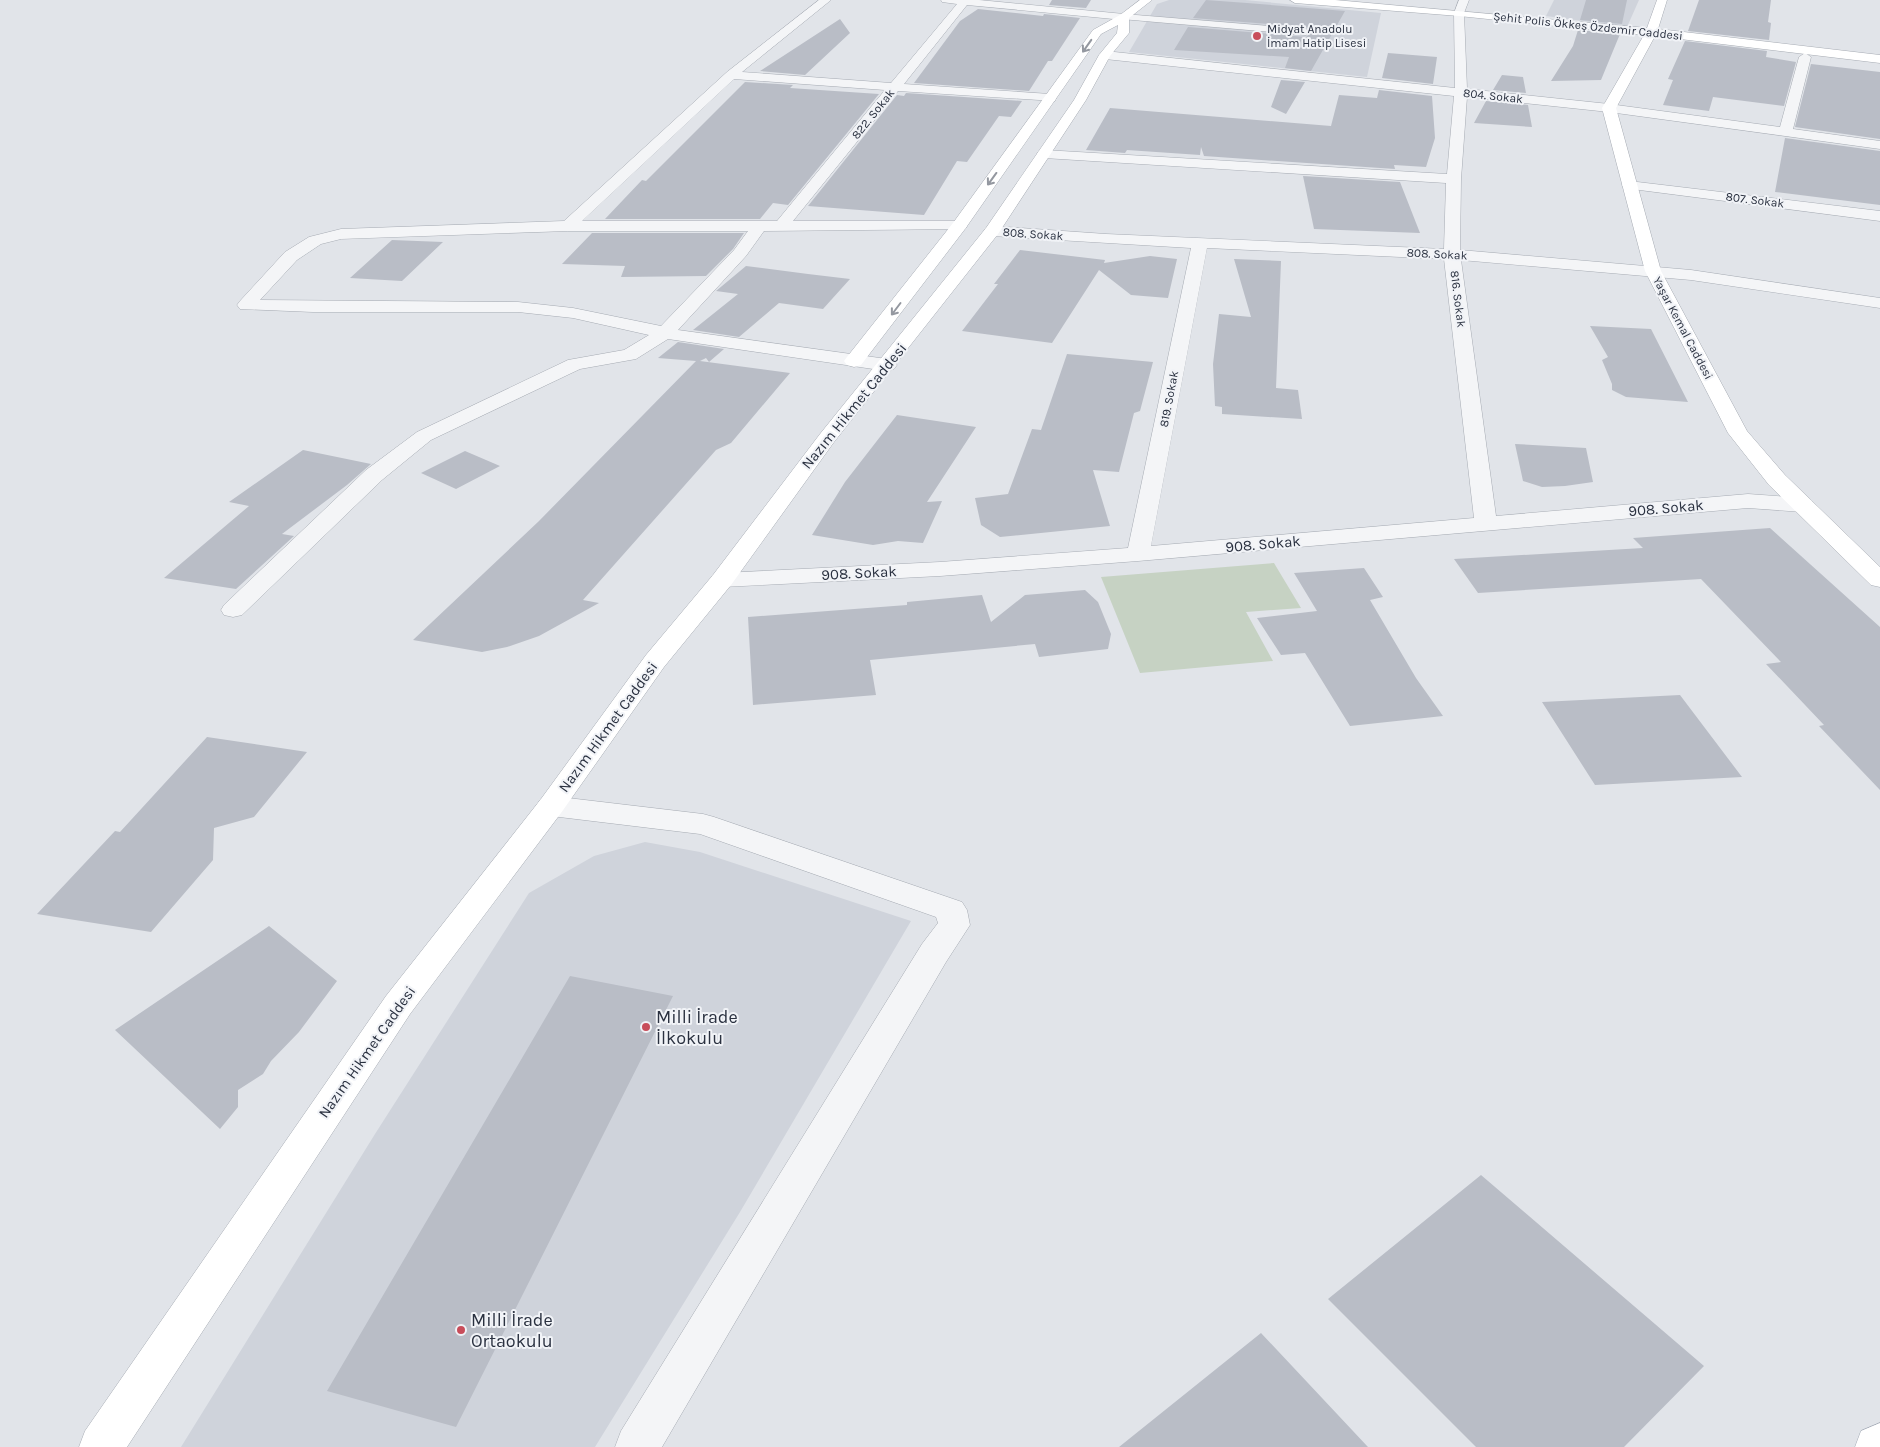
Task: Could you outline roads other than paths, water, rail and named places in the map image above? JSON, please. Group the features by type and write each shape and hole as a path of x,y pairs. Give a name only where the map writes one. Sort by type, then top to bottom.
{"street":[{"path":"568,226 730,75 826,0"},
{"path":"945,0 1124,17"},
{"name":"Nazım Hikmet Caddesi","path":"854,361 959,226 1097,32 1124,17 1147,0"},
{"name":"Şehit Polis Ökkeş Özdemir Caddesi","path":"1303,0 1461,6 1649,35 1880,60"},
{"path":"1609,108 1649,35 1662,0"},
{"name":"822. Sokak","path":"782,226 964,2"},
{"name":"816. Sokak","path":"1461,6 1461,93 1454,178 1452,254 1486,525"},
{"name":"Nazım Hikmet Caddesi","path":"101,1447 398,1005 551,806 655,661 722,580 827,438 992,232 1080,100 1105,55 1123,32 1124,17"},
{"path":"1649,35 1880,66"},
{"name":"804. Sokak","path":"1105,55 1609,108 1880,145"},
{"path":"1786,132 1805,57"},
{"path":"730,75 1050,98"},
{"name":"Yaşar Kemal Caddesi","path":"1609,108 1653,271 1738,433 1777,480 1880,580"},
{"path":"1044,154 1454,178"},
{"name":"807. Sokak","path":"1629,185 1880,216"},
{"path":"887,365 665,333 573,313 518,307 313,307 246,305 290,256 314,240 341,234 568,226 959,226"},
{"path":"233,610 374,475 424,436 575,364 629,355 665,333 740,253 759,226"},
{"name":"808. Sokak","path":"992,232 1200,244 1452,254 1691,274 1880,303"},
{"name":"819. Sokak","path":"1138,554 1200,244"},
{"name":"908. Sokak","path":"722,580 940,569 1138,554 1748,501 1803,505"},
{"path":"551,806 704,824 951,910 954,925 929,961 637,1447"}],"lane":[{"path":"1124,17 1306,32"}],"place":[{"name":"Midyat Anadolu İmam Hatip Lisesi","path":"1257,36"},
{"name":"Milli İrade İlkokulu","path":"646,1027"},
{"name":"Milli İrade Ortaokulu","path":"461,1330"}]}
